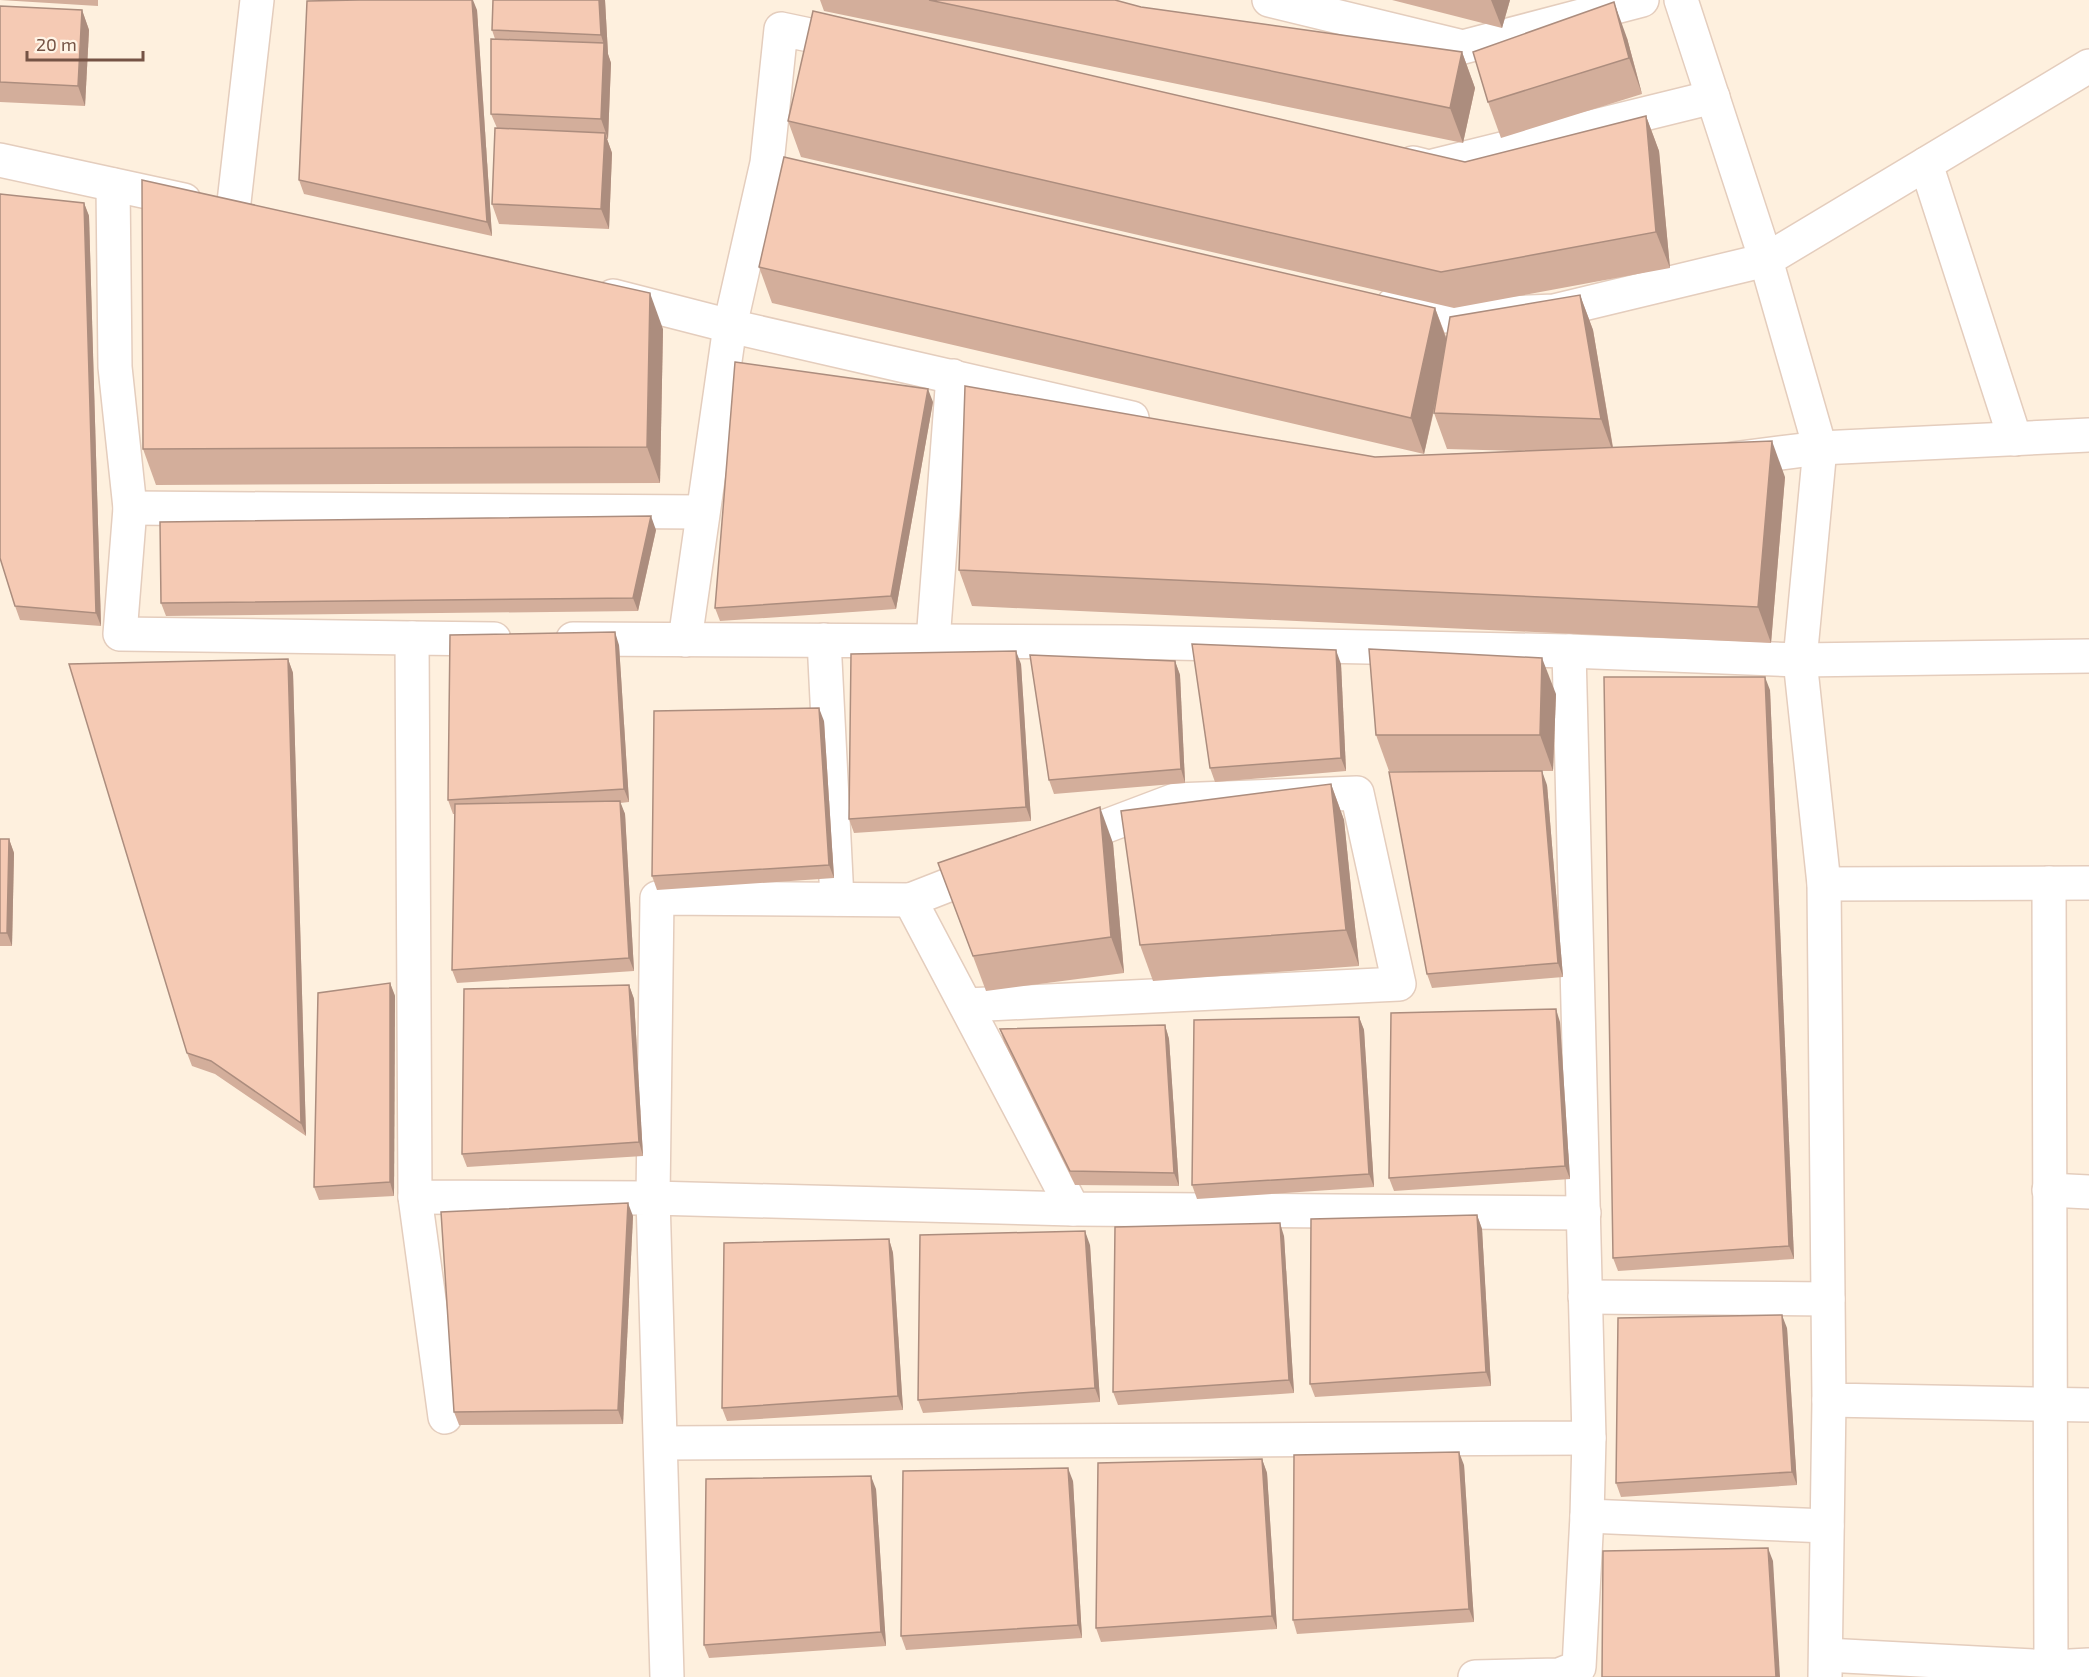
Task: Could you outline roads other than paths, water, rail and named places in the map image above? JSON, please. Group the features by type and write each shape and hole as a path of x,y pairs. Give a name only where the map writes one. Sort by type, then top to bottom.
{"street":[{"path":"0,159 245,214 257,0"},
{"path":"1269,0 1463,47 1642,0"},
{"path":"1681,0 1766,260 1820,448 1800,660 1824,884 1829,1400 1825,1666 2051,1672 2089,1665"},
{"path":"685,640 730,326 779,166 781,29 885,51"},
{"path":"1361,297 1443,316 1554,311 1766,260 2089,66"},
{"path":"1383,157 1429,166 1713,97"},
{"path":"1926,164 2015,439"},
{"path":"113,185 115,367 130,508 120,634 1123,642 1569,651 1800,660 2089,656"},
{"path":"588,290 730,326 1161,425"},
{"path":"933,641 953,376"},
{"path":"1703,463 1820,448 2089,435"},
{"path":"130,508 702,512"},
{"path":"412,638 415,1197 445,1417"},
{"path":"824,640 837,899"},
{"path":"1475,1677 1560,1675 1579,1672 1589,1438 1569,651"},
{"path":"667,1677 653,1198 657,898 910,900 1175,800 1357,793 1399,984 967,1005"},
{"path":"2049,883 2051,1672"},
{"path":"1824,884 2089,883"},
{"path":"910,900 1073,1209"},
{"path":"2049,1190 2089,1192"},
{"path":"415,1197 653,1198 1073,1209 1584,1213"},
{"path":"1585,1297 1828,1299"},
{"path":"1829,1400 2089,1406"},
{"path":"661,1443 1589,1438"},
{"path":"1587,1516 1827,1526"}]}
